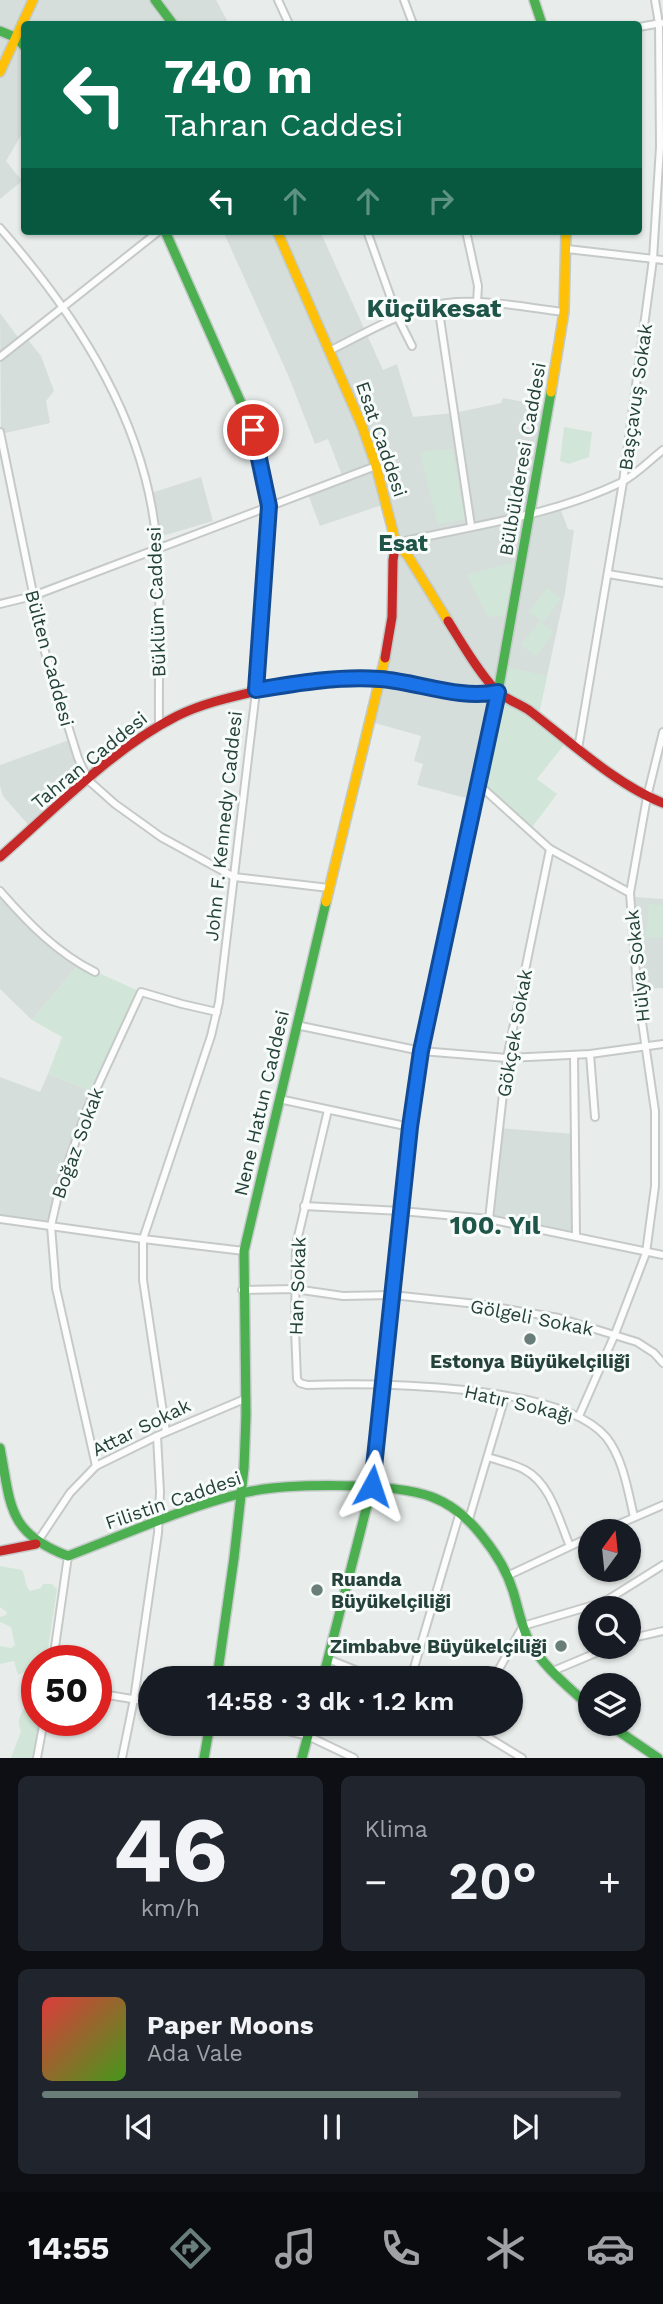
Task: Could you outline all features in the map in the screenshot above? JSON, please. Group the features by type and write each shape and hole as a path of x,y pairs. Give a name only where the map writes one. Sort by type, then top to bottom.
{"main road":[{"path":"24,21 33,0"},
{"path":"155,0 171,21"},
{"path":"534,0 541,21"},
{"path":"0,72 21,28"},
{"path":"0,31 21,43"},
{"name":"John F. Kennedy Caddesi","path":"167,235 253,430 269,506 256,690"},
{"name":"Esat Caddesi","path":"279,235 331,350 376,466 396,543 408,556 463,646 498,692 520,704 647,797 663,803"},
{"name":"Bülbülderesi Caddesi","path":"326,1666 372,1486 410,1127 421,1051 498,692 530,514 564,312 566,235"},
{"name":"Nene Hatun Caddesi","path":"219,1666 242,1493 247,1398 242,1290 244,1251 329,888 382,679 392,617 396,543"},
{"name":"Tahran Caddesi","path":"0,857 88,780 159,724 205,705 256,690 311,681 382,679 479,696 498,692"},
{"path":"0,1448 16,1520 36,1544 68,1556"},
{"name":"Filistin Caddesi","path":"68,1556 242,1493 288,1486 372,1486 418,1491 437,1499 469,1519 507,1576 523,1626 540,1657 578,1695"},
{"path":"0,1551 36,1544"},
{"path":"204,1758 209,1736"},
{"path":"626,1736 658,1758"},
{"path":"302,1758 308,1737"}],"street":[{"path":"278,0 288,21"},
{"path":"404,0 412,21"},
{"name":"Başçavuş Sokak","path":"578,748 623,482 653,258 660,147 661,23 655,0"},
{"path":"642,26 661,23"},
{"name":"Büklüm Caddesi","path":"0,228 63,305 92,351 116,396 135,444 150,494 157,548 159,724"},
{"path":"0,357 154,235"},
{"path":"368,235 398,318 412,346"},
{"path":"467,235 478,286 477,302"},
{"path":"567,249 663,260"},
{"path":"331,350 398,318 438,305 477,302 564,312"},
{"path":"438,305 471,526"},
{"name":"Bülten Caddesi","path":"0,432 53,682 88,780 115,804 161,837 234,877 329,888"},
{"path":"396,543 530,514 577,500 623,482 663,450"},
{"path":"0,604 33,596 376,466"},
{"path":"608,574 663,583"},
{"name":"John F. Kennedy Caddesi","path":"166,1432 143,1280 143,1239 217,1012 225,966 256,690"},
{"name":"Hülya Sokak","path":"579,1416 615,1334 646,1253 660,1149 637,988 630,892 647,797 663,732"},
{"path":"477,783 550,849 630,892"},
{"name":"Gökçek Sokak","path":"489,1219 507,1058 550,849"},
{"path":"0,891 54,946 95,972"},
{"name":"Boğaz Sokak","path":"96,1466 56,1288 51,1226 60,1186 87,1110 141,992 217,1012"},
{"path":"296,1025 421,1051 507,1058 590,1055 663,1044"},
{"path":"575,1055 576,1236"},
{"path":"590,1055 595,1117"},
{"path":"279,1099 410,1127"},
{"name":"Han Sokak","path":"328,1110 296,1245 295,1373 300,1383 382,1383"},
{"path":"304,1206 489,1219 663,1255"},
{"path":"0,1219 244,1251"},
{"name":"Gölgeli Sokak","path":"242,1290 295,1289 343,1296 392,1294 477,1304 559,1318 637,1342 654,1353 663,1363"},
{"name":"Hatır Sokağı","path":"382,1383 456,1388 505,1396 579,1416 596,1427 613,1447 634,1517"},
{"path":"469,1519 505,1396"},
{"name":"Attar Sokak","path":"36,1544 71,1493 96,1466 166,1432 247,1398"},
{"path":"122,1758 134,1699 159,1521 158,1436"},
{"path":"488,1457 525,1470 537,1479 545,1489 570,1546"},
{"path":"630,1519 663,1506"},
{"path":"415,1666 460,1512"},
{"path":"507,1576 578,1542"},
{"path":"55,1645 68,1556"},
{"path":"501,1666 523,1626 604,1602 663,1565"},
{"path":"641,1636 663,1632"},
{"path":"328,1659 345,1666"},
{"path":"553,1671 582,1659"},
{"path":"112,1696 138,1700"},
{"path":"37,1758 41,1736"},
{"path":"304,1736 354,1758"},
{"path":"485,1736 522,1758"}],"shaded area":[{"path":"0,0 216,0 227,21 21,21 21,135 6,161 21,182 0,199"},
{"path":"225,235 322,235 383,370 397,364 413,417 454,413 501,403 503,398 548,406 530,513 559,505 568,529 574,530 565,593 538,718 473,800 417,785 423,764 414,761 421,736 371,722 382,679 396,543 385,504 320,526 307,492 343,478 328,439 315,444 288,375"},
{"path":"0,313 20,340 25,336 41,356 54,391 46,401 50,423 1,434"},
{"path":"201,477 213,521 159,537 151,493"},
{"path":"72,739 88,780 32,829 3,796 0,765"},
{"path":"0,891 12,905 79,964 32,1020 0,989"},
{"path":"635,897 663,899 663,988 642,989"},
{"path":"48,1074 95,1092 60,1186 51,1226 0,1219 0,1077 40,1092"},
{"path":"498,1128 575,1134 576,1236 489,1219"}],"green space":[{"path":"564,427 592,432 589,457 569,464 560,461"},
{"path":"452,449 465,519 438,524 420,452"},
{"path":"515,562 509,615 488,617 467,575"},
{"path":"547,588 561,599 543,622 529,612"},
{"path":"540,621 554,632 536,656 521,645"},
{"path":"503,666 547,676 538,718 567,741 537,779 557,794 530,830 477,783"},
{"path":"649,904 663,905 663,938 646,937"},
{"path":"79,964 141,992 95,1092 48,1074 62,1037 32,1020"},
{"path":"0,1566 22,1570 30,1591 41,1588 43,1584 52,1584 57,1589 49,1645 21,1645 21,1674 18,1675 14,1661 0,1664 0,1646 11,1648 15,1645 11,1627 0,1622 0,1617 7,1612 0,1607"},
{"path":"21,1731 21,1736 36,1736 32,1758 11,1758"}],"traffic: fast":[{"path":"155,0 171,21"},
{"path":"534,0 541,21"},
{"path":"0,31 21,43"},
{"path":"167,235 253,430 269,507 256,690"},
{"path":"470,825 498,692 551,392"},
{"path":"274,687 382,679 479,696 498,692"},
{"path":"219,1666 244,1468 244,1251 326,902"},
{"path":"326,1666 372,1486 410,1127 425,1032"},
{"path":"0,1448 15,1515 33,1537 68,1556 199,1506 261,1490 310,1486 365,1487 414,1492 440,1500 477,1529 507,1576 529,1641 541,1659 578,1696"},
{"path":"204,1758 208,1736"},
{"path":"302,1758 308,1736"},
{"path":"626,1736 658,1758"}],"traffic: slow":[{"path":"23,21 33,0"},
{"path":"0,72 21,26"},
{"path":"279,235 362,426 376,466 396,543 408,556 448,621"},
{"path":"551,392 564,312 566,235"},
{"path":"326,902 385,658"},
{"path":"425,1032 470,825"}],"traffic: jam":[{"path":"385,658 392,617 396,543"},
{"path":"448,621 478,668 498,692 530,711 611,774 663,803"},
{"path":"0,857 107,762 153,730 200,706 274,687"},
{"path":"0,1551 36,1544"}],"place":[{"name":"Estonya Büyükelçiliği","path":"530,1339"},
{"name":"Ruanda Büyükelçiliği","path":"317,1590"},
{"name":"Zimbabve Büyükelçiliği","path":"561,1646"}],"district":[{"name":"Küçükesat","path":"434,308"},
{"name":"Esat","path":"403,543"},
{"name":"100. Yıl","path":"495,1225"}],"route":[{"path":"253,430 269,506 256,690 311,681 362,678 479,696 498,692 421,1051 410,1127 372,1486"}]}
